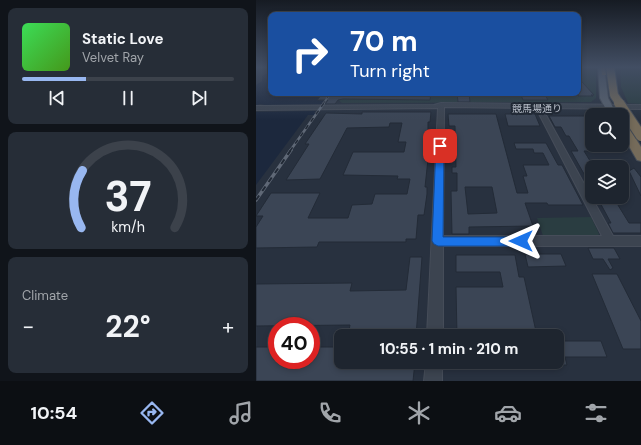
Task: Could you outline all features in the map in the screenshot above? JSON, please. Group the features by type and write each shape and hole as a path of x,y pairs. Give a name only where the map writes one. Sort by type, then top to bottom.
{"highway":[{"path":"607,85 609,100 613,108"},
{"path":"611,85 615,102 620,108"},
{"path":"614,95 641,136"},
{"path":"629,122 641,145"},
{"path":"629,137 641,157"}],"main road":[{"path":"604,85 604,95 609,108"},
{"path":"617,85 622,108"},
{"path":"629,118 641,131"},
{"path":"629,142 641,162"}],"street":[{"name":"競馬場通り","path":"439,107 585,110"},
{"name":"競馬場通り","path":"256,108 439,107 585,109"},
{"path":"435,329 438,241 439,107"},
{"path":"540,108 610,241"},
{"name":"競馬場通り","path":"629,110 641,108"},
{"path":"438,241 641,241"},
{"path":"433,381 434,369"}],"green space":[{"path":"581,85 596,85 596,98 591,102 342,103 336,98 337,96 581,96"},
{"path":"621,85 641,85 641,104 628,103"},
{"path":"591,217 599,234 598,236 543,236 537,218"}],"water":[{"path":"256,85 268,85 268,96 321,96 318,100 324,101 321,103 323,104 319,110 316,110 314,113 318,113 317,115 308,115 256,185"}],"pier":[{"path":"325,104 316,117 320,111 256,112 256,105"}],"building":[{"path":"581,85 585,85 594,95 591,95 593,96 581,96"},
{"path":"320,96 431,96 430,100 343,99 338,100 335,104 325,104 328,100 317,100"},
{"path":"457,96 469,96 470,102 458,102"},
{"path":"521,96 546,96 548,100 523,100"},
{"path":"362,112 431,112 430,122 428,122 429,150 425,187 427,187 427,194 424,215 418,215 416,239 406,239 406,242 319,242 317,247 256,248 256,227 263,216 256,216 271,193 320,193 308,218 348,218 352,205 372,204 375,194 407,194 410,179 397,179 398,176 343,175 353,152 404,152 406,142 398,142 402,123 390,123 389,127 347,128 320,179 286,180 309,144 305,144 326,113 362,114"},
{"path":"448,114 496,114 517,193 528,193 523,176 527,176 523,165 549,165 543,153 534,153 533,149 516,149 514,143 546,143 558,165 562,165 583,205 548,205 547,203 525,203 533,226 469,227 469,234 452,234 451,191 457,191 457,173 452,173 452,167 456,167 455,126 449,126","holes":["465,187 492,187 497,213 468,214"]},
{"path":"505,114 535,114 540,126 508,126"},
{"path":"549,116 585,116 584,151 590,160 585,160 585,176 571,151 578,151 569,136 566,136 561,127 555,127"},
{"path":"634,168 641,177 641,196 629,171"},
{"path":"601,204 617,204 629,223 641,223 641,233 613,233 608,223 611,223"},
{"path":"588,248 614,248 620,259 608,259 613,268 610,270 603,259 593,259"},
{"path":"525,254 561,254 566,266 528,267"},
{"path":"456,255 515,255 519,277 524,277 535,329 457,329 456,287 503,287 500,272 456,272"},
{"path":"410,257 422,257 417,329 349,329 350,325 320,325 320,317 268,317 268,326 256,326 256,284 352,283 350,291 406,290"},
{"path":"592,274 617,274 641,321 641,349 623,349"},
{"path":"564,341 601,341 607,357 565,357 567,365 564,365"},
{"path":"256,347 268,347 268,369 320,369 320,347 334,347 334,369 414,369 413,381 256,381"}],"railway":[{"path":"323,104 329,96"},
{"path":"290,151 324,103"},
{"path":"256,200 291,150"}],"route":[{"path":"440,146 438,241 521,241"}]}
